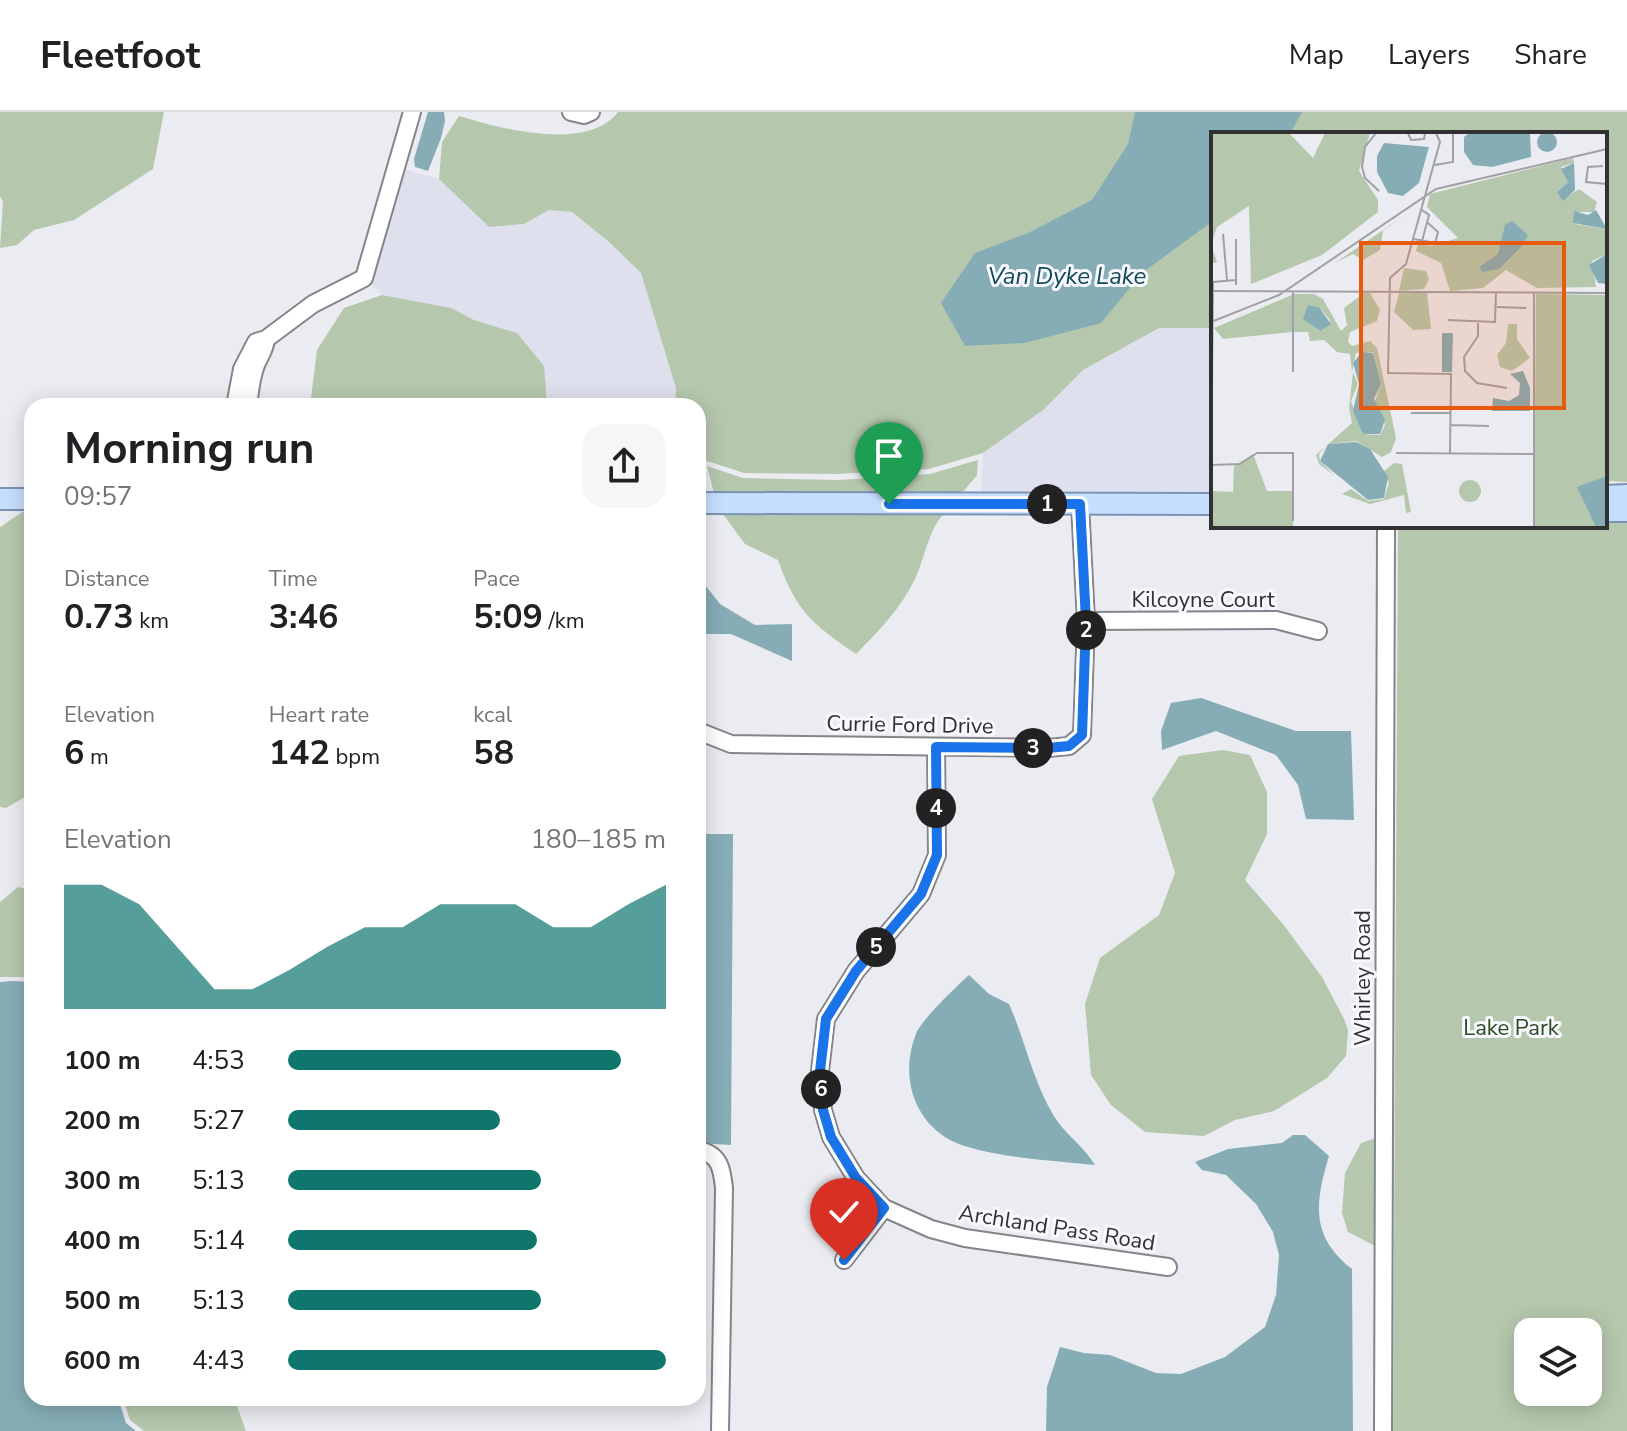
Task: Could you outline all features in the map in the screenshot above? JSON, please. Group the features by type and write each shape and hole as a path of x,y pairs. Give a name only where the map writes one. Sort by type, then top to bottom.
{"main road":[{"path":"1607,496 1627,495"},
{"path":"0,499 24,499"},
{"path":"706,503 1211,504"}],"street":[{"path":"237,398 242,369 256,342 266,339 313,304 364,278 412,112"},
{"path":"571,112 584,115 591,112"},
{"path":"249,398 257,364 266,349 266,339"},
{"name":"Currie Ford Drive","path":"706,734 731,744 1069,746 1082,735 1086,621 1080,504"},
{"name":"Whirley Road","path":"1383,1431 1386,528"},
{"name":"Kilcoyne Court","path":"1086,621 1276,620 1318,631"},
{"name":"Archland Pass Road","path":"936,747 937,855 932,868 921,894 856,971 826,1019 820,1071 823,1110 831,1137 856,1178 884,1208 931,1229 965,1238 1168,1267"},
{"path":"706,1154 717,1159 722,1168 724,1188 720,1431"},
{"path":"844,1260 884,1208"}],"shaded area":[{"path":"397,167 439,179 489,227 524,224 549,210 572,212 641,273 676,388 675,398 544,398 517,333 474,320 451,308 382,295 364,278"},
{"path":"1159,328 1211,328 1211,500 981,497 983,453 1043,410 1083,370"}],"green space":[{"path":"0,112 164,112 153,169 74,220 34,230 17,245 0,248 3,201 0,197"},
{"path":"618,112 1627,112 1627,482 1607,481 1607,132 1211,132 1211,328 1159,328 1083,370 1043,410 983,453 929,469 838,474 744,473 706,461 706,398 675,398 676,388 641,273 572,212 549,210 524,224 489,227 439,179 442,142 459,116 543,134 586,131 604,124"},
{"path":"382,295 451,308 474,320 517,333 544,366 546,398 311,398 317,350 344,308"},
{"path":"978,460 977,475 958,498 715,497 707,466 743,478 838,480 930,474"},
{"path":"719,509 947,510 936,525 915,579 903,600 856,654 807,615 792,592 778,560 745,544"},
{"path":"24,511 24,798 6,808 0,807 0,527"},
{"name":"Lake Park","path":"1607,522 1627,522 1627,1431 1393,1431 1398,528 1607,528"},
{"path":"1223,750 1250,755 1267,792 1267,834 1245,880 1283,924 1322,977 1345,1021 1348,1031 1346,1056 1327,1078 1274,1111 1235,1120 1204,1136 1145,1132 1111,1105 1091,1075 1085,1004 1100,958 1159,915 1175,873 1152,799 1179,756"},
{"path":"18,887 24,888 24,977 0,977 0,902"},
{"path":"1379,1137 1379,1248 1348,1232 1342,1213 1345,1173 1361,1143"},
{"path":"126,1406 237,1406 246,1431 144,1431 130,1420"}],"water":[{"path":"428,112 444,112 445,121 428,171 415,167 414,159"},
{"name":"Van Dyke Lake","path":"1135,112 1302,112 1291,132 1211,132 1211,222 1142,273 1101,323 1025,343 965,346 941,303 975,253 1028,233 1092,200 1128,144"},
{"path":"706,586 720,604 755,625 792,624 792,661 731,634 706,634"},
{"path":"1201,698 1296,731 1351,731 1354,820 1306,819 1298,785 1276,755 1216,731 1162,750 1161,731 1171,703"},
{"path":"706,834 733,834 731,1145 706,1143"},
{"path":"969,975 989,994 1009,1004 1050,1108 1095,1165 1020,1157 964,1146 937,1131 918,1108 909,1064 916,1034 940,1003"},
{"path":"0,982 24,982 24,1406 121,1406 126,1423 136,1431 0,1431"},
{"path":"1293,1135 1305,1135 1329,1156 1321,1189 1320,1218 1329,1244 1352,1269 1353,1431 1046,1431 1047,1387 1060,1347 1110,1355 1156,1373 1181,1374 1225,1357 1265,1327 1276,1295 1279,1255 1273,1232 1256,1204 1226,1175 1202,1170 1195,1162 1228,1149 1282,1143"}],"route":[{"path":"844,1260 884,1208 856,1178 831,1137 823,1110 820,1071 826,1019 856,971 921,894 937,855 936,747 1048,748 1069,746 1082,735 1086,621 1080,504 889,504"}]}
